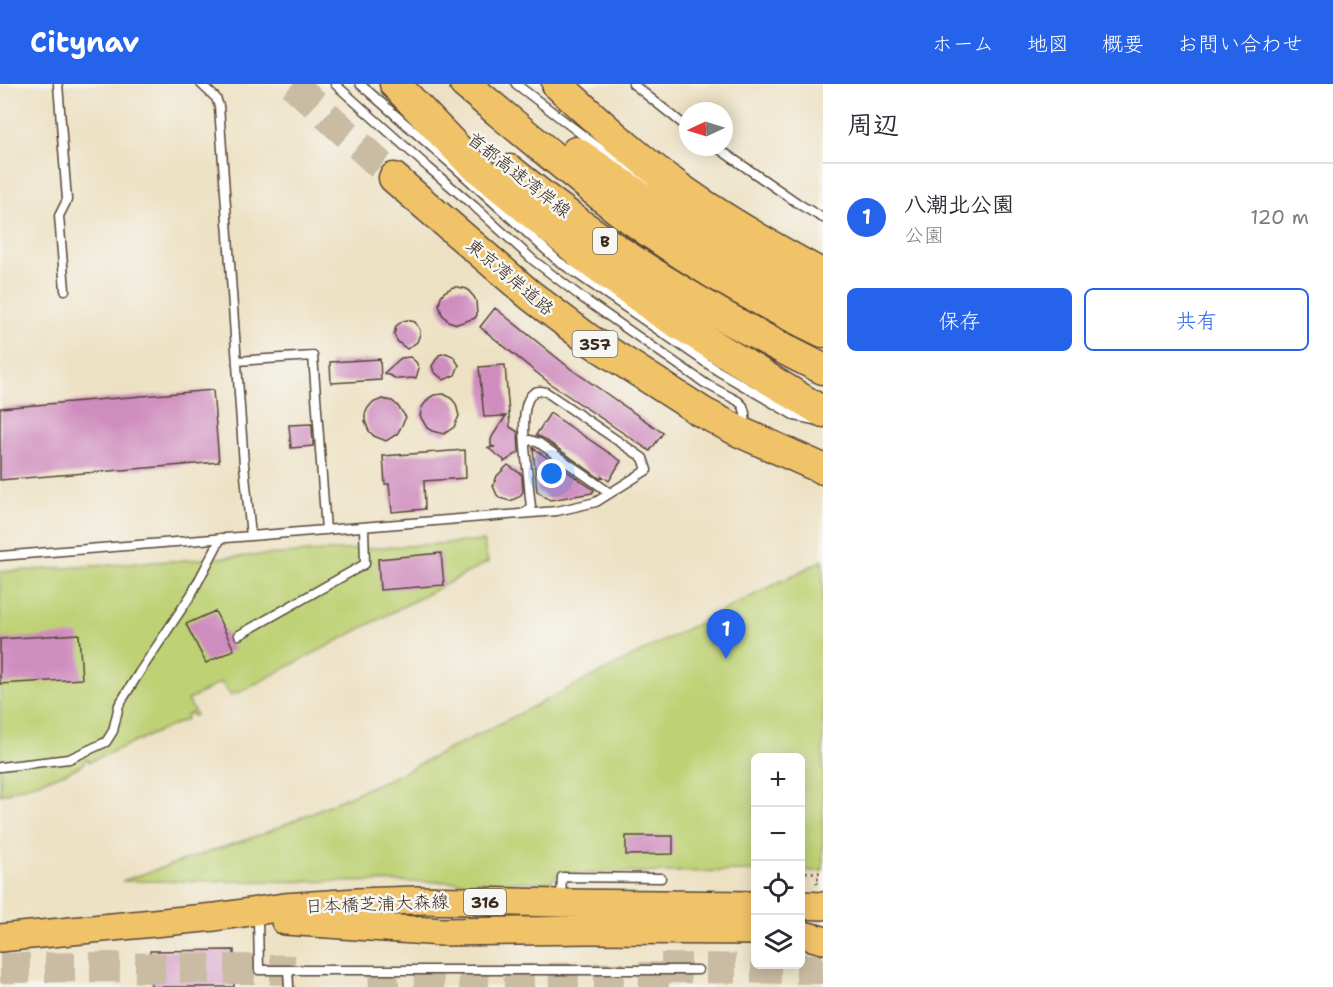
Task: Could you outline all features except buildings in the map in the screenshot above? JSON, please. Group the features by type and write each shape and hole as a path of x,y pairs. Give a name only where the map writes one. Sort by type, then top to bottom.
{"highway":[{"path":"395,84 468,160 585,257 661,313 823,412"},
{"name":"首都高速湾岸線","path":"406,84 514,173 650,272 778,347 823,369"},
{"name":"首都高速湾岸線","path":"465,84 628,218 703,267 823,332"},
{"path":"470,84 522,112 647,201 727,250 783,282 823,300"},
{"path":"557,84 598,122 679,188 823,275"},
{"name":"東京湾岸道路","path":"394,178 530,296 588,339 693,406 740,432 809,464 823,468"}],"main road":[{"path":"805,903 820,895"},
{"name":"日本橋芝浦大森線","path":"0,938 215,917 284,907 357,902 416,900 751,905"},
{"path":"215,917 442,932 751,931"},
{"path":"805,931 823,927"},
{"path":"805,933 823,940"}],"lane":[{"path":"58,84 67,200 59,216 65,290"},
{"path":"201,84 216,98 219,106 251,536"},
{"path":"335,84 533,260 584,299 706,384 738,401 745,412 745,420 740,432"},
{"path":"360,84 558,261 718,371 795,416 823,423"},
{"path":"516,84 666,196"},
{"path":"633,84 679,121"},
{"path":"729,156 823,218"},
{"path":"755,255 783,282"},
{"path":"237,361 314,356 326,530"},
{"path":"0,556 557,512 596,502 647,470 643,458 546,392 541,390 536,392 531,395 526,405 523,425 531,506 521,514"},
{"path":"525,443 530,440 539,442 610,493"},
{"path":"239,635 365,564 364,527"},
{"path":"0,766 69,759 106,742 113,730 119,705 191,595 221,538"},
{"path":"561,903 562,877 661,878"},
{"path":"258,919 259,970 698,970"},
{"path":"288,970 289,987"}],"path":[{"path":"805,872 823,873"},
{"path":"820,895 817,878 823,878"}],"green space":[{"path":"483,541 488,562 236,694 234,692 231,696 221,682 188,700 196,715 193,716 191,713 186,716 187,719 89,762 88,759 84,761 84,764 68,772 0,795 0,572"},
{"path":"823,560 823,871 805,871 805,753 751,753 751,871 559,873 550,882 122,881 263,834 402,773"}],"tunnel":[{"path":"293,84 394,178"},
{"path":"0,968 295,970"},
{"path":"661,968 823,969"},
{"path":"369,987 548,978 681,977"}],"place":[{"name":"八潮北公園","path":"726,659"}]}
